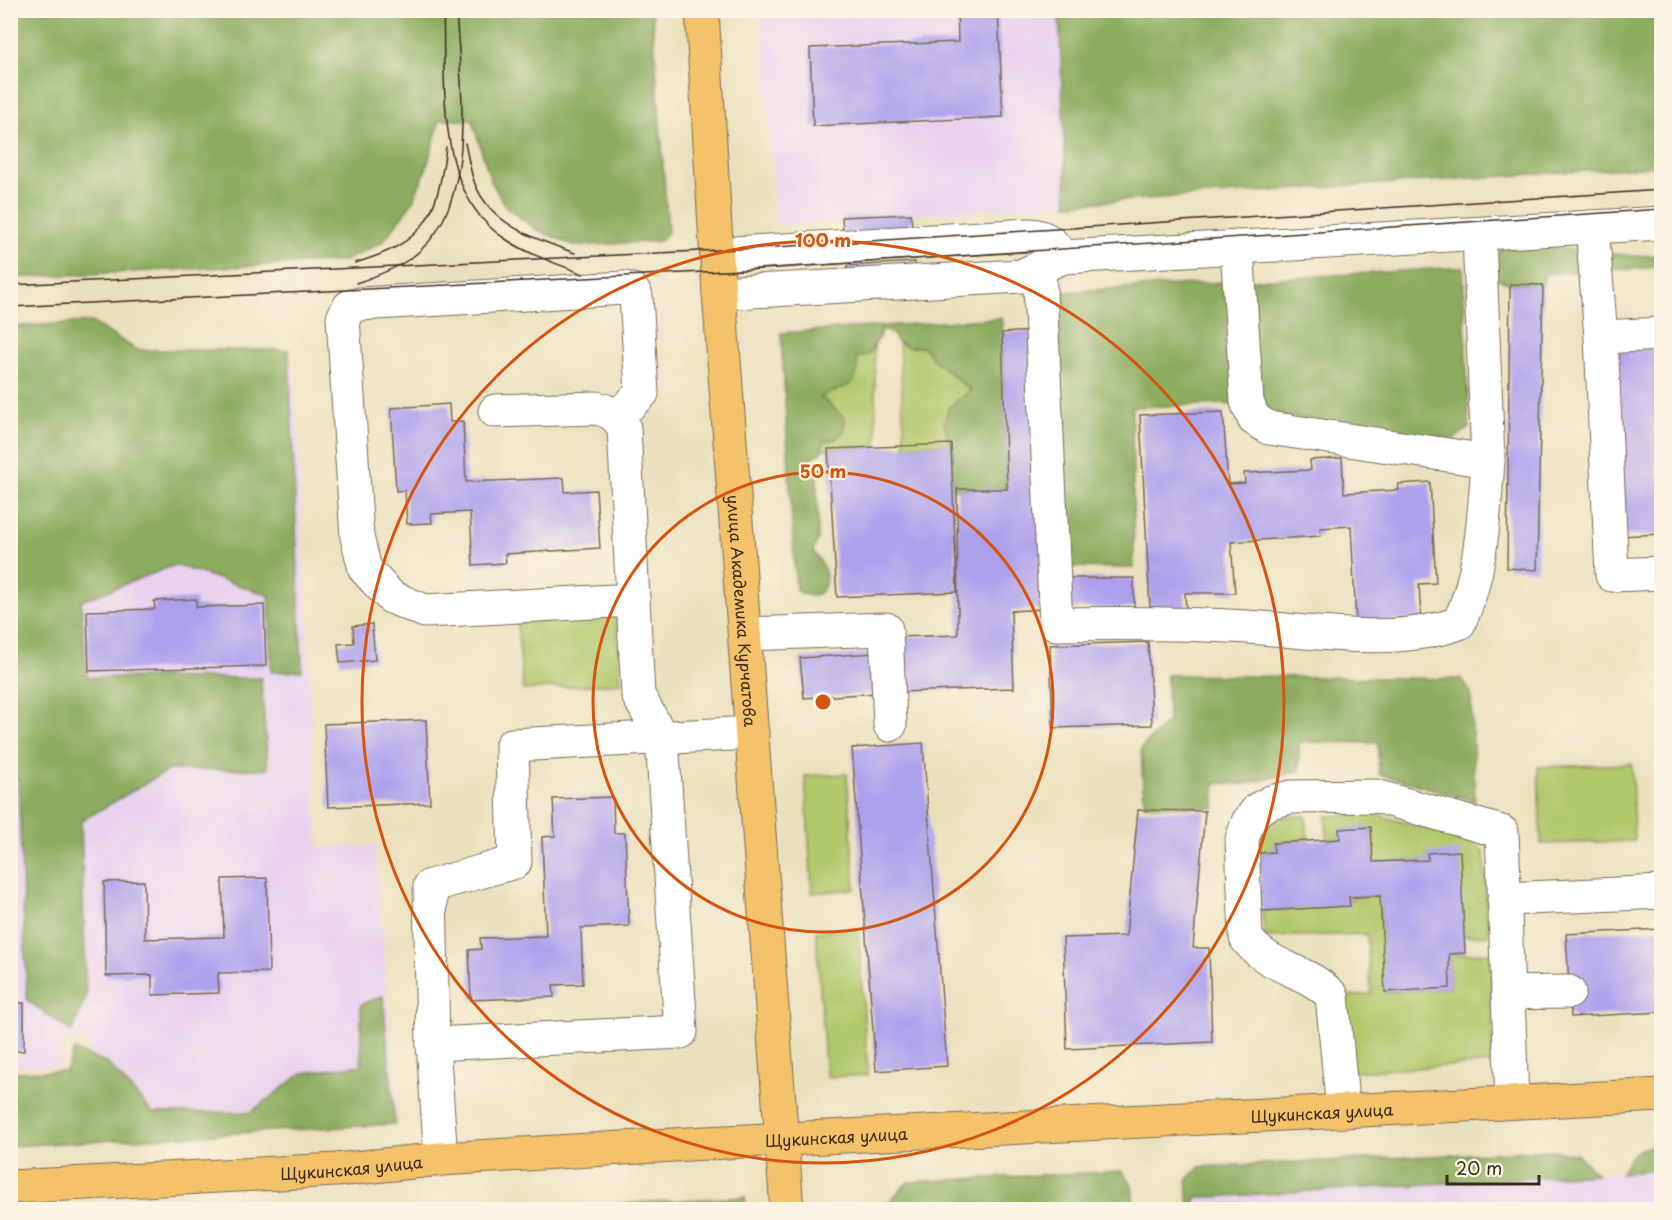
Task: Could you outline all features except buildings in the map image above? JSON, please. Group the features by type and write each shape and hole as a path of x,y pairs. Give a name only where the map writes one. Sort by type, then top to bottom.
{"main road":[{"name":"улица Академика Курчатова","path":"702,10 719,293 787,1209"},
{"name":"Щукинская улица","path":"10,1187 336,1170 441,1159 781,1140 1662,1095"}],"lane":[{"path":"719,293 1021,276 1051,263 1236,247 1662,223"},
{"path":"1592,227 1601,337 1612,575 1662,573"},
{"path":"717,254 1030,235 1041,236 1051,242 1056,624 1150,622 1344,635 1435,632 1459,623 1471,598 1485,519 1488,461 1479,234"},
{"path":"1236,247 1248,402 1254,419 1269,428 1488,461"},
{"path":"617,417 642,393 636,296 632,290 625,288 508,294 360,304 349,307 344,318 357,537 364,569 391,597 425,611 633,600"},
{"path":"1601,337 1662,334"},
{"path":"433,1044 681,1032 662,738 638,695 624,428 617,417 609,411 596,408 495,411"},
{"path":"745,634 886,629 890,725"},
{"path":"441,1159 433,1044 430,886 515,862 512,745 752,734"},
{"path":"1343,1111 1332,996 1320,983 1254,950 1246,938 1242,839 1248,822 1258,809 1271,802 1291,797 1376,796 1502,832 1512,1102"},
{"path":"1504,899 1662,892"},
{"path":"1508,993 1569,992"}],"shaded area":[{"path":"761,11 1059,11 1067,204 776,225"},
{"path":"294,366 318,847 375,846 397,1119 96,1137 87,1041 61,1043 63,1066 11,1066 10,380"},
{"path":"1661,1170 1661,1209 1195,1210 1194,1198"}],"green space":[{"path":"10,11 652,11 668,232 660,241 574,246 536,229 506,207 491,181 472,120 440,120 426,169 413,201 383,242 345,261 11,278"},
{"path":"1059,11 1661,11 1661,166 1067,204"},
{"path":"1546,247 1633,256 1661,255 1661,267 1544,274 1543,285 1510,284 1495,278 1493,264 1502,248"},
{"path":"1463,267 1469,428 1454,439 1277,415 1226,404 1132,407 1134,568 1063,567 1048,293"},
{"path":"1002,318 1007,489 953,489 951,444 944,423 949,407 971,390 934,360 924,347 908,347 896,341 893,334 881,329 879,338 868,355 857,357 857,369 852,383 821,397 845,419 844,431 835,439 824,441 821,453 811,458 817,476 818,538 813,551 823,567 826,580 822,591 818,594 802,594 796,590 781,333"},
{"path":"91,322 137,350 289,350 302,671 271,672 269,595 175,565 81,601 87,677 261,678 268,769 168,770 81,821 86,997 72,1032 27,1000 18,779 10,779 10,327"},
{"path":"899,343 908,347 924,347 933,359 971,391 962,397 944,423 951,444 905,446"},
{"path":"874,347 877,447 822,449 824,441 835,439 836,410 821,397 827,392 835,392 857,366 856,357 868,355"},
{"path":"616,615 621,683 523,690 517,623"},
{"path":"1167,675 1462,679 1471,693 1475,801 1379,774 1378,743 1299,742 1299,771 1246,784 1215,783 1215,808 1144,805 1141,748 1168,721"},
{"path":"1632,764 1634,841 1541,844 1538,767"},
{"path":"847,774 855,889 812,893 805,776"},
{"path":"1374,814 1474,842 1484,853 1488,935 1464,936 1427,853 1428,860 1373,862 1371,828 1340,829 1340,839 1327,840 1326,816"},
{"path":"1306,816 1308,841 1274,843 1274,852 1259,853 1261,832 1271,821 1286,817"},
{"path":"1380,896 1386,992 1450,988 1449,954 1490,953 1493,1063 1351,1072 1345,997 1371,994 1367,934 1265,937 1262,911 1349,905 1349,897"},
{"path":"858,928 868,1075 826,1077 816,932"},
{"path":"383,996 395,1124 11,1146 11,1072 66,1071 74,1050 108,1064 153,1113 251,1112 302,1073 361,1065 361,1004"},
{"path":"1661,1144 1661,1170 1621,1173 1628,1160 1636,1152"},
{"path":"1551,1150 1578,1155 1597,1174 1195,1198 1195,1209 1189,1209 1187,1180 1200,1167"},
{"path":"1122,1171 1132,1184 1134,1209 882,1209 908,1182"},
{"path":"745,1197 746,1209 518,1209"}],"tram line":[{"path":"443,10 445,104 449,136 455,167 467,196 483,220 507,240 535,255 583,274"},
{"path":"356,283 398,266 411,258 433,236 448,209 457,178 461,143 462,108 456,10"},
{"path":"465,143 475,184 492,211 517,229 575,253"},
{"path":"355,263 398,246 413,236 424,223 438,192 446,147"},
{"path":"10,285 760,248 1662,190"},
{"path":"10,307 763,269 1662,209"}]}
